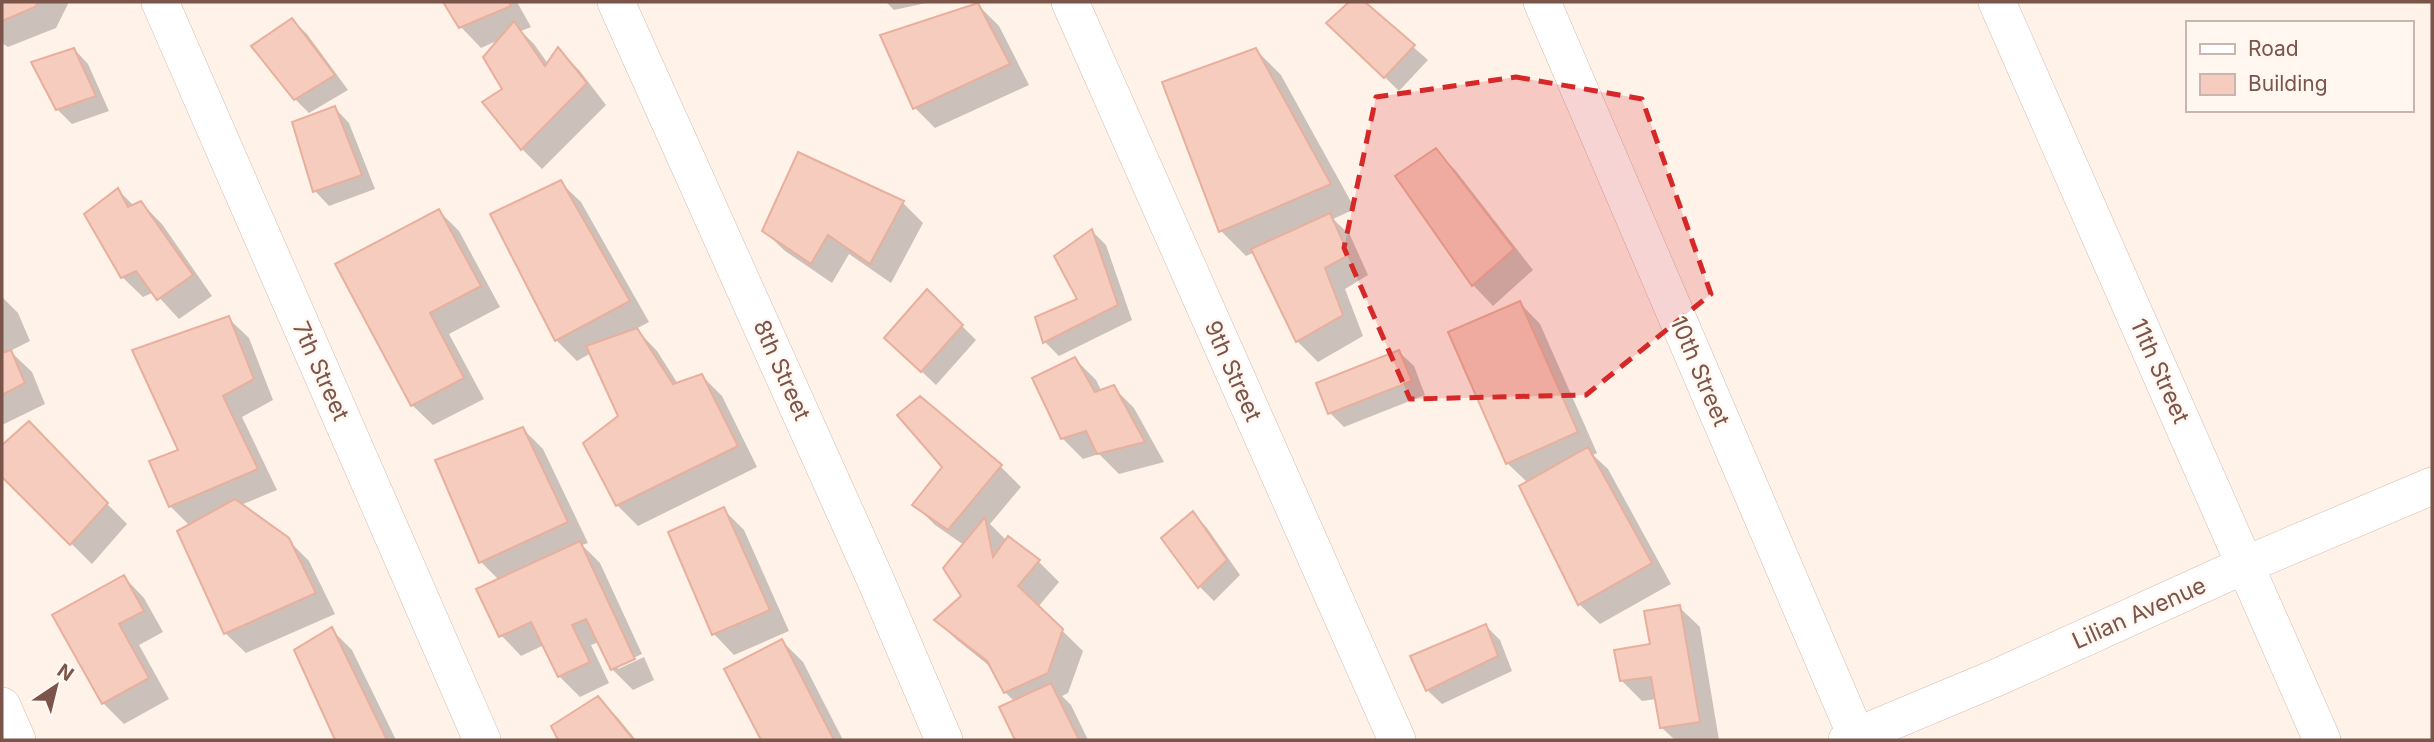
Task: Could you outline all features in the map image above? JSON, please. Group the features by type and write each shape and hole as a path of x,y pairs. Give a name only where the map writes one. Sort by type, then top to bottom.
{"street":[{"name":"7th Street","path":"160,2 482,740"},
{"name":"8th Street","path":"617,2 876,581 944,740"},
{"name":"9th Street","path":"1070,2 1397,740"},
{"name":"10th Street","path":"1542,2 1853,739"},
{"name":"11th Street","path":"1997,2 2322,740"},
{"name":"Lilian Avenue","path":"1853,739 2010,672 2245,565 2432,486"},
{"path":"2,706 17,740"}],"highlighted area":[{"path":"1516,77 1642,99 1711,294 1586,395 1410,399 1344,248 1376,97"}],"building":[{"path":"2,2 38,2 35,7 2,21"},
{"path":"443,2 509,2 511,6 459,28"},
{"path":"1349,2 1365,2 1415,45 1384,78 1326,23"},
{"path":"978,3 1010,64 913,109 880,35"},
{"path":"292,18 335,75 294,100 251,46"},
{"path":"514,21 545,66 558,47 587,83 521,150 482,102 502,89 483,57"},
{"path":"74,48 96,96 56,110 31,62"},
{"path":"1256,48 1331,184 1219,232 1162,82"},
{"path":"335,106 362,175 313,192 292,122"},
{"path":"1436,148 1514,249 1472,286 1395,176"},
{"path":"798,152 904,201 870,264 828,235 811,264 762,231"},
{"path":"561,180 630,301 555,341 490,214"},
{"path":"118,188 128,207 141,201 193,275 157,300 136,271 121,278 84,214"},
{"path":"439,209 481,286 430,313 464,378 411,406 335,264"},
{"path":"1330,213 1349,255 1325,268 1343,315 1296,342 1251,249"},
{"path":"1092,229 1118,305 1043,343 1035,317 1077,299 1054,256"},
{"path":"927,289 963,325 921,372 884,338"},
{"path":"1520,301 1578,432 1506,464 1448,332"},
{"path":"229,316 254,379 223,396 258,469 169,507 149,461 178,450 132,350"},
{"path":"637,328 673,384 702,374 738,446 616,506 583,443 618,416 586,346"},
{"path":"11,350 25,383 2,395 2,353"},
{"path":"1399,350 1412,381 1328,414 1316,383"},
{"path":"1075,357 1095,392 1114,385 1145,442 1097,454 1086,431 1061,439 1032,378"},
{"path":"920,396 1002,465 948,530 912,505 942,467 897,415"},
{"path":"29,421 108,503 70,545 2,477 2,445"},
{"path":"523,427 568,522 479,563 435,460"},
{"path":"1588,447 1652,563 1578,605 1519,486"},
{"path":"235,499 289,538 316,593 224,634 177,531"},
{"path":"724,507 770,610 712,635 668,532"},
{"path":"1193,511 1227,560 1198,588 1161,538"},
{"path":"985,517 993,557 1008,536 1040,560 1018,586 1063,629 1048,673 1004,693 987,661 934,620 961,596 943,568"},
{"path":"580,541 635,659 611,670 586,619 572,625 590,662 558,677 531,622 499,637 476,589"},
{"path":"124,575 144,611 119,624 149,678 102,704 52,615"},
{"path":"1680,605 1700,722 1660,728 1651,677 1620,681 1614,650 1650,644 1644,611"},
{"path":"1486,624 1498,656 1426,691 1410,656"},
{"path":"332,627 387,740 335,740 294,650"},
{"path":"782,639 834,740 761,740 724,669"},
{"path":"1051,683 1079,740 1015,740 999,707"},
{"path":"598,696 634,740 558,740 551,726"}]}
